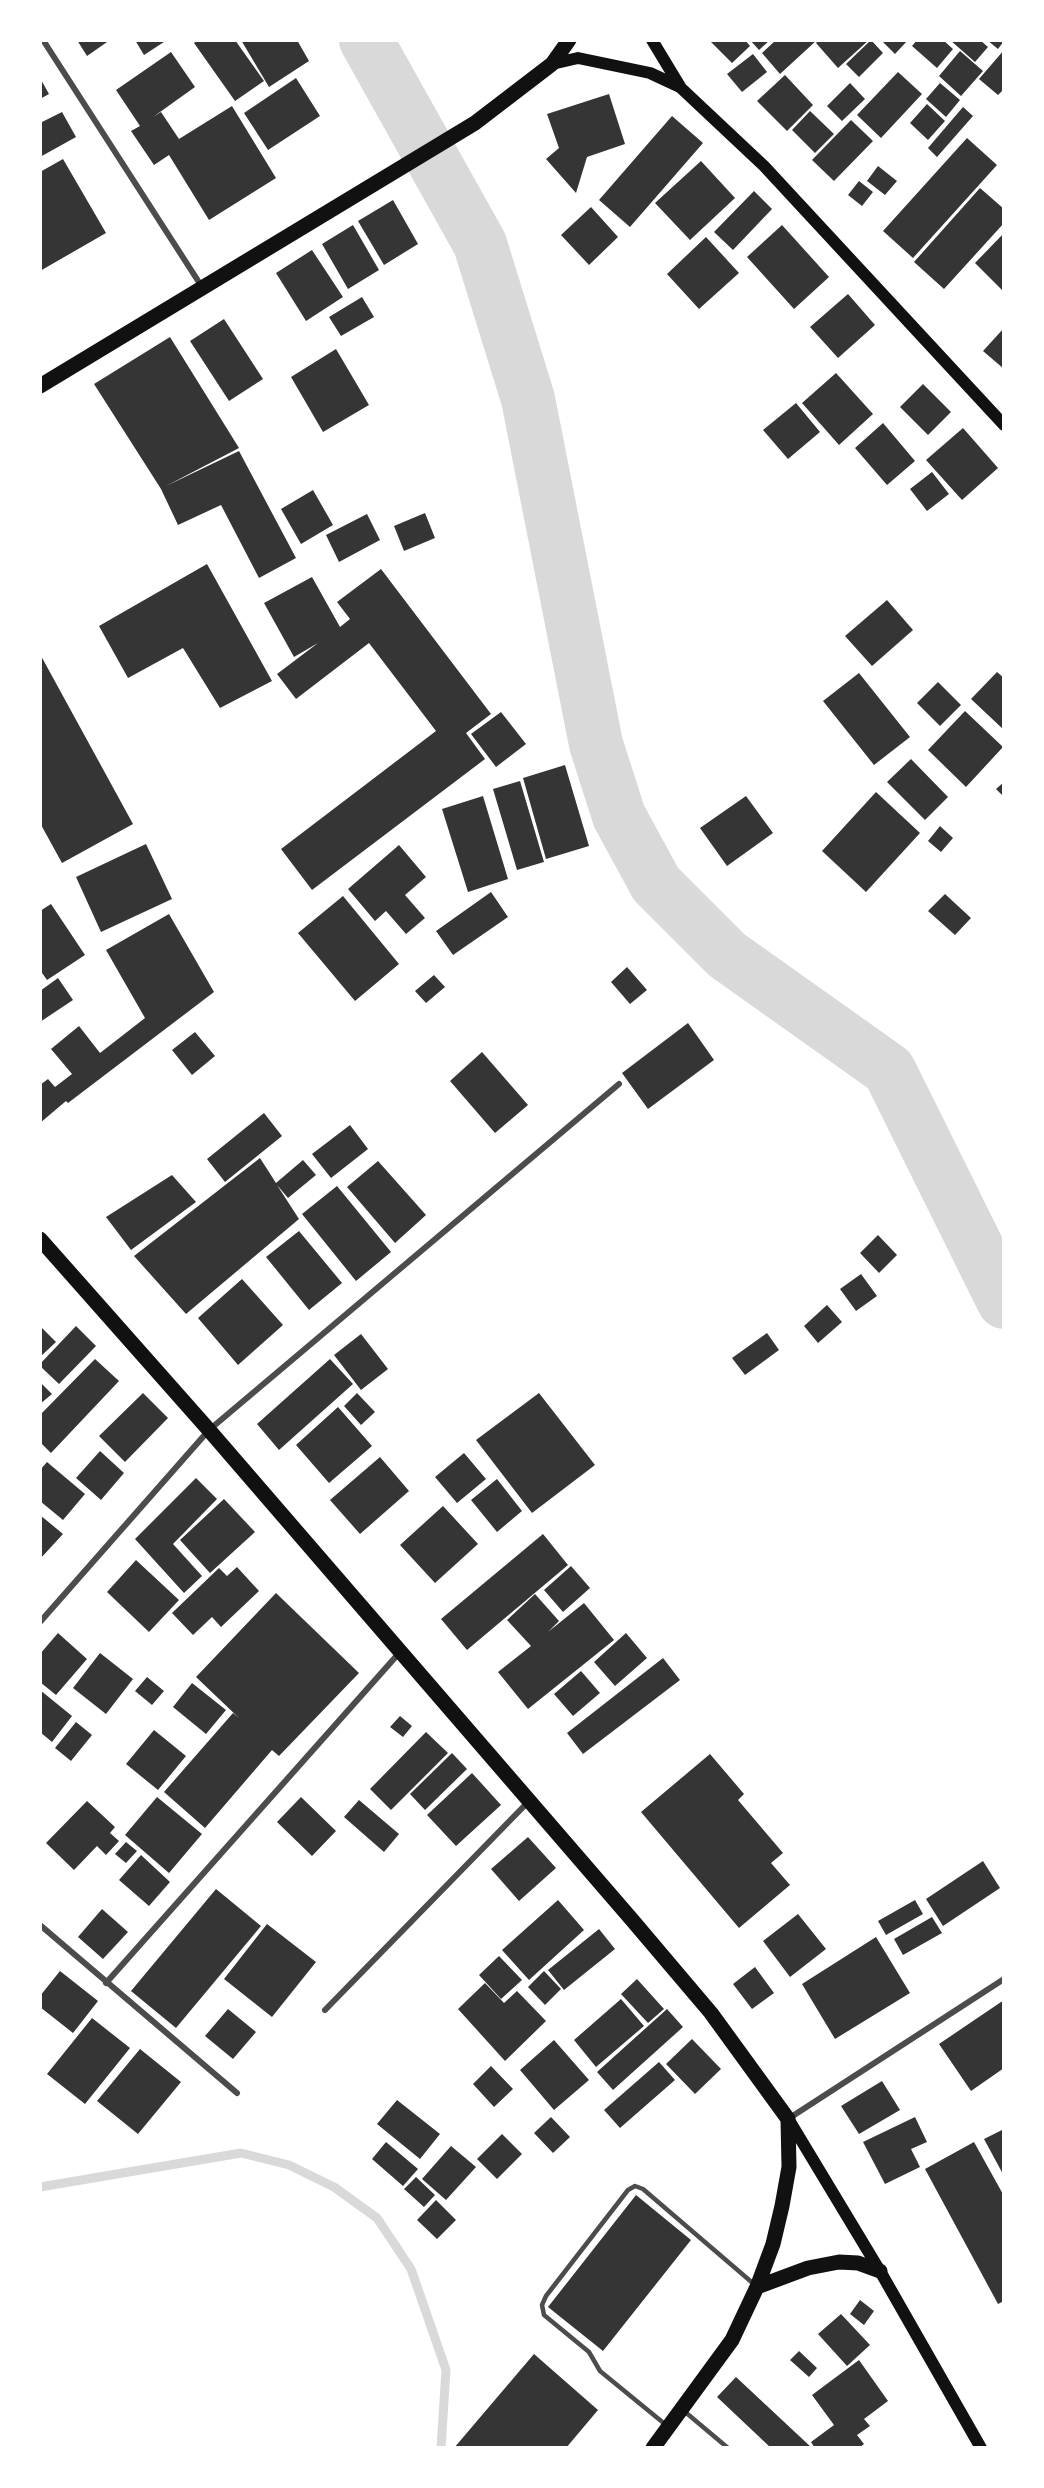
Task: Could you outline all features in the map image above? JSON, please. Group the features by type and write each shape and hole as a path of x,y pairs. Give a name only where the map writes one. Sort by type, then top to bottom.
{"main road":[{"path":"40,386 475,123 552,64 568,40"},
{"path":"652,40 681,88 764,166 1004,425"},
{"path":"552,64 578,58 650,73 681,88"},
{"path":"40,1239 209,1430 711,2013 788,2119 981,2448"},
{"path":"653,2448 732,2340 757,2287 773,2244 782,2206 789,2167 788,2119"},
{"path":"757,2287 808,2268 839,2262 858,2263 879,2271"}],"street":[{"path":"43,40 202,288"},
{"path":"40,1622 209,1430 619,1084"},
{"path":"106,1983 400,1652"},
{"path":"325,2010 530,1801"},
{"path":"40,1925 237,2093"},
{"path":"788,2119 1004,1979"}],"lane":[{"path":"669,2427 600,2371 589,2352 544,2315 542,2305 546,2296 627,2190 635,2186 644,2189 757,2287"},
{"path":"683,2409 728,2448"}],"building":[{"path":"77,40 110,40 87,56"},
{"path":"135,40 167,40 144,55"},
{"path":"197,40 235,40 264,81 235,101 194,43"},
{"path":"241,40 297,40 309,61 269,87"},
{"path":"713,40 745,40 750,46 732,63 711,42"},
{"path":"750,40 770,40 759,50"},
{"path":"776,40 817,40 780,74 762,53"},
{"path":"819,40 869,40 838,68 816,43"},
{"path":"871,40 883,53 859,77 846,64"},
{"path":"881,40 908,40 895,54"},
{"path":"917,40 943,40 953,49 937,68 912,46"},
{"path":"950,40 980,40 988,47 975,62"},
{"path":"987,40 1004,40 1004,41 998,49"},
{"path":"1004,50 1004,89 998,95 979,79"},
{"path":"960,51 983,71 961,96 939,76"},
{"path":"171,52 195,87 153,117 161,112 179,139 232,106 276,178 209,220 169,155 154,165 131,131 140,126 116,90"},
{"path":"753,54 767,72 742,92 727,74"},
{"path":"898,72 922,94 881,138 857,115"},
{"path":"785,75 813,105 787,131 757,101"},
{"path":"40,78 49,94 40,99"},
{"path":"296,78 320,116 268,150 244,113"},
{"path":"850,83 865,99 842,121 827,106"},
{"path":"940,83 960,100 946,117 926,99"},
{"path":"609,94 625,144 587,157 576,193 546,159 559,148 547,114"},
{"path":"927,104 945,121 928,140 910,123"},
{"path":"963,107 973,116 937,157 928,148"},
{"path":"810,111 834,134 815,153 792,130"},
{"path":"62,112 76,137 40,157 40,123"},
{"path":"672,116 703,143 630,227 599,200"},
{"path":"851,120 873,141 834,181 812,160"},
{"path":"967,138 997,165 913,258 883,231"},
{"path":"63,159 106,233 40,271 40,172"},
{"path":"701,161 735,198 690,240 655,203"},
{"path":"878,166 897,181 885,195 867,181"},
{"path":"859,181 873,192 862,206 848,195"},
{"path":"980,188 1004,209 1004,223 944,289 914,262"},
{"path":"754,191 772,209 733,250 714,232"},
{"path":"393,200 418,244 384,265 358,221"},
{"path":"591,207 618,237 589,265 561,235"},
{"path":"353,225 379,270 348,289 322,244"},
{"path":"782,225 829,277 794,309 747,257"},
{"path":"1004,233 1004,288 1002,290 975,263"},
{"path":"706,237 739,273 699,309 667,274"},
{"path":"312,250 343,297 306,321 276,273"},
{"path":"848,294 875,325 838,358 810,327"},
{"path":"362,297 374,317 341,336 329,317"},
{"path":"224,319 263,379 229,401 190,341"},
{"path":"1004,328 1004,369 983,351"},
{"path":"170,337 239,448 166,486 239,451 296,558 259,578 221,505 178,525 161,489 94,384"},
{"path":"336,349 369,405 323,432 291,377"},
{"path":"836,373 873,414 839,445 802,403"},
{"path":"923,384 951,412 928,435 900,407"},
{"path":"796,403 820,432 788,459 763,430"},
{"path":"883,423 915,461 887,485 855,448"},
{"path":"963,428 998,468 962,500 926,460"},
{"path":"932,472 949,494 927,511 910,489"},
{"path":"313,490 333,525 301,544 281,509"},
{"path":"425,513 435,538 404,551 394,526"},
{"path":"367,514 380,540 339,562 326,535"},
{"path":"207,564 272,681 220,708 183,648 128,678 99,626"},
{"path":"381,569 491,714 466,733 485,759 312,890 281,849 436,731 369,643 296,699 277,674 318,643 294,657 264,603 312,577 340,627 350,619 337,602"},
{"path":"887,600 913,630 872,666 845,636"},
{"path":"40,654 133,824 62,863 40,823"},
{"path":"997,672 1004,678 1004,730 971,699"},
{"path":"859,673 910,737 874,765 823,701"},
{"path":"938,682 961,705 940,726 917,703"},
{"path":"965,711 1003,747 966,787 928,750"},
{"path":"501,712 526,744 496,767 471,734"},
{"path":"911,759 948,797 925,820 887,782"},
{"path":"565,765 589,846 546,859 523,778"},
{"path":"520,781 544,862 517,870 493,789"},
{"path":"1004,782 1004,797 996,789"},
{"path":"876,792 920,833 866,892 822,851"},
{"path":"483,796 508,879 468,892 442,809"},
{"path":"746,796 773,833 727,866 700,828"},
{"path":"940,826 953,838 941,852 928,841"},
{"path":"146,844 172,899 101,932 76,877"},
{"path":"399,845 426,877 405,895 425,918 406,934 386,911 375,921 348,889"},
{"path":"491,892 508,917 453,955 436,931"},
{"path":"945,894 971,918 955,935 928,911"},
{"path":"343,896 399,964 355,1001 298,933"},
{"path":"51,904 85,955 47,980 40,970 40,911"},
{"path":"169,914 214,992 68,1103 66,1101 40,1123 40,1085 48,1079 55,1087 72,1074 51,1049 79,1026 100,1053 145,1018 106,950"},
{"path":"627,967 647,990 630,1004 611,982"},
{"path":"434,975 445,987 426,1003 415,991"},
{"path":"58,978 73,1000 40,1022 40,991"},
{"path":"688,1023 714,1060 648,1109 622,1073"},
{"path":"195,1032 215,1056 192,1075 172,1050"},
{"path":"482,1052 528,1105 495,1133 450,1081"},
{"path":"264,1113 282,1136 225,1182 207,1159"},
{"path":"350,1125 368,1149 331,1178 312,1154"},
{"path":"260,1158 276,1183 303,1160 316,1175 288,1198 277,1185 299,1219 186,1314 134,1256"},
{"path":"378,1161 426,1215 395,1243 347,1187"},
{"path":"172,1175 196,1202 131,1250 106,1217"},
{"path":"337,1186 391,1252 356,1281 302,1214"},
{"path":"299,1231 342,1283 309,1310 266,1257"},
{"path":"878,1235 897,1255 879,1273 860,1253"},
{"path":"861,1274 877,1296 856,1311 840,1289"},
{"path":"242,1279 283,1325 238,1365 198,1318"},
{"path":"827,1305 842,1322 818,1343 804,1326"},
{"path":"40,1326 56,1342 40,1357"},
{"path":"76,1326 96,1346 59,1384 40,1364"},
{"path":"767,1333 779,1350 745,1375 732,1358"},
{"path":"361,1334 388,1369 361,1390 334,1355"},
{"path":"95,1359 119,1381 51,1453 40,1442 40,1415"},
{"path":"330,1359 353,1384 279,1450 257,1424"},
{"path":"40,1382 52,1394 40,1404"},
{"path":"143,1393 168,1418 125,1462 99,1436"},
{"path":"357,1393 375,1412 361,1425 344,1406"},
{"path":"539,1393 595,1465 532,1513 476,1440"},
{"path":"338,1407 372,1446 329,1483 296,1445"},
{"path":"100,1451 124,1473 101,1500 76,1478"},
{"path":"464,1453 486,1479 457,1503 435,1477"},
{"path":"380,1457 409,1491 360,1534 330,1500"},
{"path":"47,1462 85,1494 63,1520 40,1501 40,1470"},
{"path":"196,1478 217,1499 173,1544 202,1576 184,1593 135,1539"},
{"path":"497,1479 522,1511 497,1532 471,1500"},
{"path":"224,1499 255,1532 210,1573 180,1540"},
{"path":"443,1506 478,1544 435,1583 400,1545"},
{"path":"40,1515 63,1534 40,1559"},
{"path":"543,1534 568,1565 467,1650 441,1619"},
{"path":"136,1560 179,1600 149,1632 107,1592"},
{"path":"571,1566 590,1588 563,1612 544,1590"},
{"path":"237,1567 259,1591 221,1627 212,1617 193,1635 172,1613 219,1568 227,1576"},
{"path":"276,1593 359,1673 279,1756 272,1750 205,1828 164,1792 233,1713 239,1718 196,1677"},
{"path":"535,1594 559,1621 548,1632 584,1603 614,1640 528,1709 498,1672 531,1646 507,1620"},
{"path":"58,1633 87,1659 56,1695 40,1682 40,1654"},
{"path":"626,1633 647,1658 615,1686 594,1662"},
{"path":"100,1653 133,1679 106,1714 73,1688"},
{"path":"663,1658 680,1680 583,1754 567,1733"},
{"path":"581,1671 600,1693 573,1716 554,1694"},
{"path":"147,1677 164,1691 152,1705 135,1691"},
{"path":"192,1683 226,1710 206,1734 173,1707"},
{"path":"40,1690 72,1716 52,1742 40,1732"},
{"path":"400,1716 412,1726 403,1737 390,1727"},
{"path":"76,1722 92,1735 71,1761 55,1748"},
{"path":"154,1730 186,1756 158,1790 126,1764"},
{"path":"426,1732 448,1753 391,1810 370,1789"},
{"path":"452,1753 467,1769 425,1810 410,1794"},
{"path":"710,1754 744,1794 738,1800 783,1853 771,1863 790,1885 739,1928 641,1812"},
{"path":"472,1773 501,1805 456,1846 427,1815"},
{"path":"157,1797 202,1834 169,1873 125,1835"},
{"path":"301,1797 336,1831 312,1856 277,1822"},
{"path":"359,1800 399,1834 384,1852 344,1817"},
{"path":"87,1801 115,1827 110,1833 119,1841 106,1855 97,1846 74,1870 46,1843"},
{"path":"528,1837 556,1868 519,1901 491,1869"},
{"path":"126,1842 137,1851 126,1863 115,1854"},
{"path":"141,1855 170,1882 149,1906 119,1880"},
{"path":"983,1861 1000,1888 943,1926 926,1899"},
{"path":"216,1889 261,1926 176,2028 131,1991"},
{"path":"558,1900 584,1930 529,1980 502,1950"},
{"path":"915,1900 923,1914 886,1935 878,1921"},
{"path":"102,1909 128,1932 103,1959 78,1937"},
{"path":"798,1914 826,1949 790,1977 763,1941"},
{"path":"932,1917 942,1933 903,1955 894,1939"},
{"path":"267,1924 316,1962 272,2017 224,1979"},
{"path":"599,1929 615,1949 564,1990 548,1970"},
{"path":"876,1937 910,1993 835,2039 802,1984"},
{"path":"499,1956 522,1980 501,1999 479,1975"},
{"path":"755,1967 774,1993 752,2009 733,1984"},
{"path":"60,1971 98,2001 73,2033 40,2007 40,1996"},
{"path":"544,1971 561,1989 545,2005 528,1987"},
{"path":"637,1979 664,2009 648,2023 621,1994"},
{"path":"485,1983 504,2003 517,1991 546,2021 505,2061 458,2009"},
{"path":"621,1999 644,2026 596,2067 574,2040"},
{"path":"1004,2000 1004,2068 971,2091 939,2044"},
{"path":"228,2009 256,2032 233,2059 205,2036"},
{"path":"667,2009 683,2027 613,2090 597,2072"},
{"path":"92,2018 130,2048 85,2104 47,2074"},
{"path":"692,2039 721,2069 695,2094 666,2064"},
{"path":"554,2040 589,2080 554,2110 520,2070"},
{"path":"140,2049 181,2082 138,2134 97,2101"},
{"path":"659,2062 675,2080 620,2128 604,2110"},
{"path":"491,2066 513,2089 494,2107 473,2084"},
{"path":"882,2081 900,2110 859,2134 841,2106"},
{"path":"397,2100 440,2134 420,2159 377,2124"},
{"path":"551,2117 570,2137 553,2153 534,2133"},
{"path":"915,2117 927,2142 911,2149 920,2167 885,2184 863,2142"},
{"path":"1004,2129 1004,2176 984,2139"},
{"path":"502,2134 522,2154 497,2179 477,2159"},
{"path":"386,2142 418,2169 403,2186 372,2159"},
{"path":"974,2142 1004,2196 1004,2301 998,2304 925,2169"},
{"path":"451,2146 476,2167 446,2200 422,2179"},
{"path":"416,2177 435,2195 424,2207 404,2189"},
{"path":"636,2195 691,2240 603,2351 548,2307"},
{"path":"436,2200 456,2220 437,2239 417,2220"},
{"path":"860,2300 874,2311 864,2325 850,2314"},
{"path":"841,2314 870,2345 847,2366 818,2334"},
{"path":"799,2351 817,2368 809,2377 790,2360"},
{"path":"534,2354 598,2410 566,2448 454,2448"},
{"path":"859,2360 888,2401 864,2419 870,2426 857,2435 864,2444 859,2448 815,2448 811,2442 834,2425 812,2395"},
{"path":"736,2377 812,2448 771,2448 717,2397"}],"waterway":[{"path":"366,40 480,244 528,399 596,744 619,816 656,884 727,955 889,1070 1004,1302"},
{"path":"40,2187 241,2153 289,2165 334,2187 377,2218 411,2269 446,2370 441,2448"}]}
